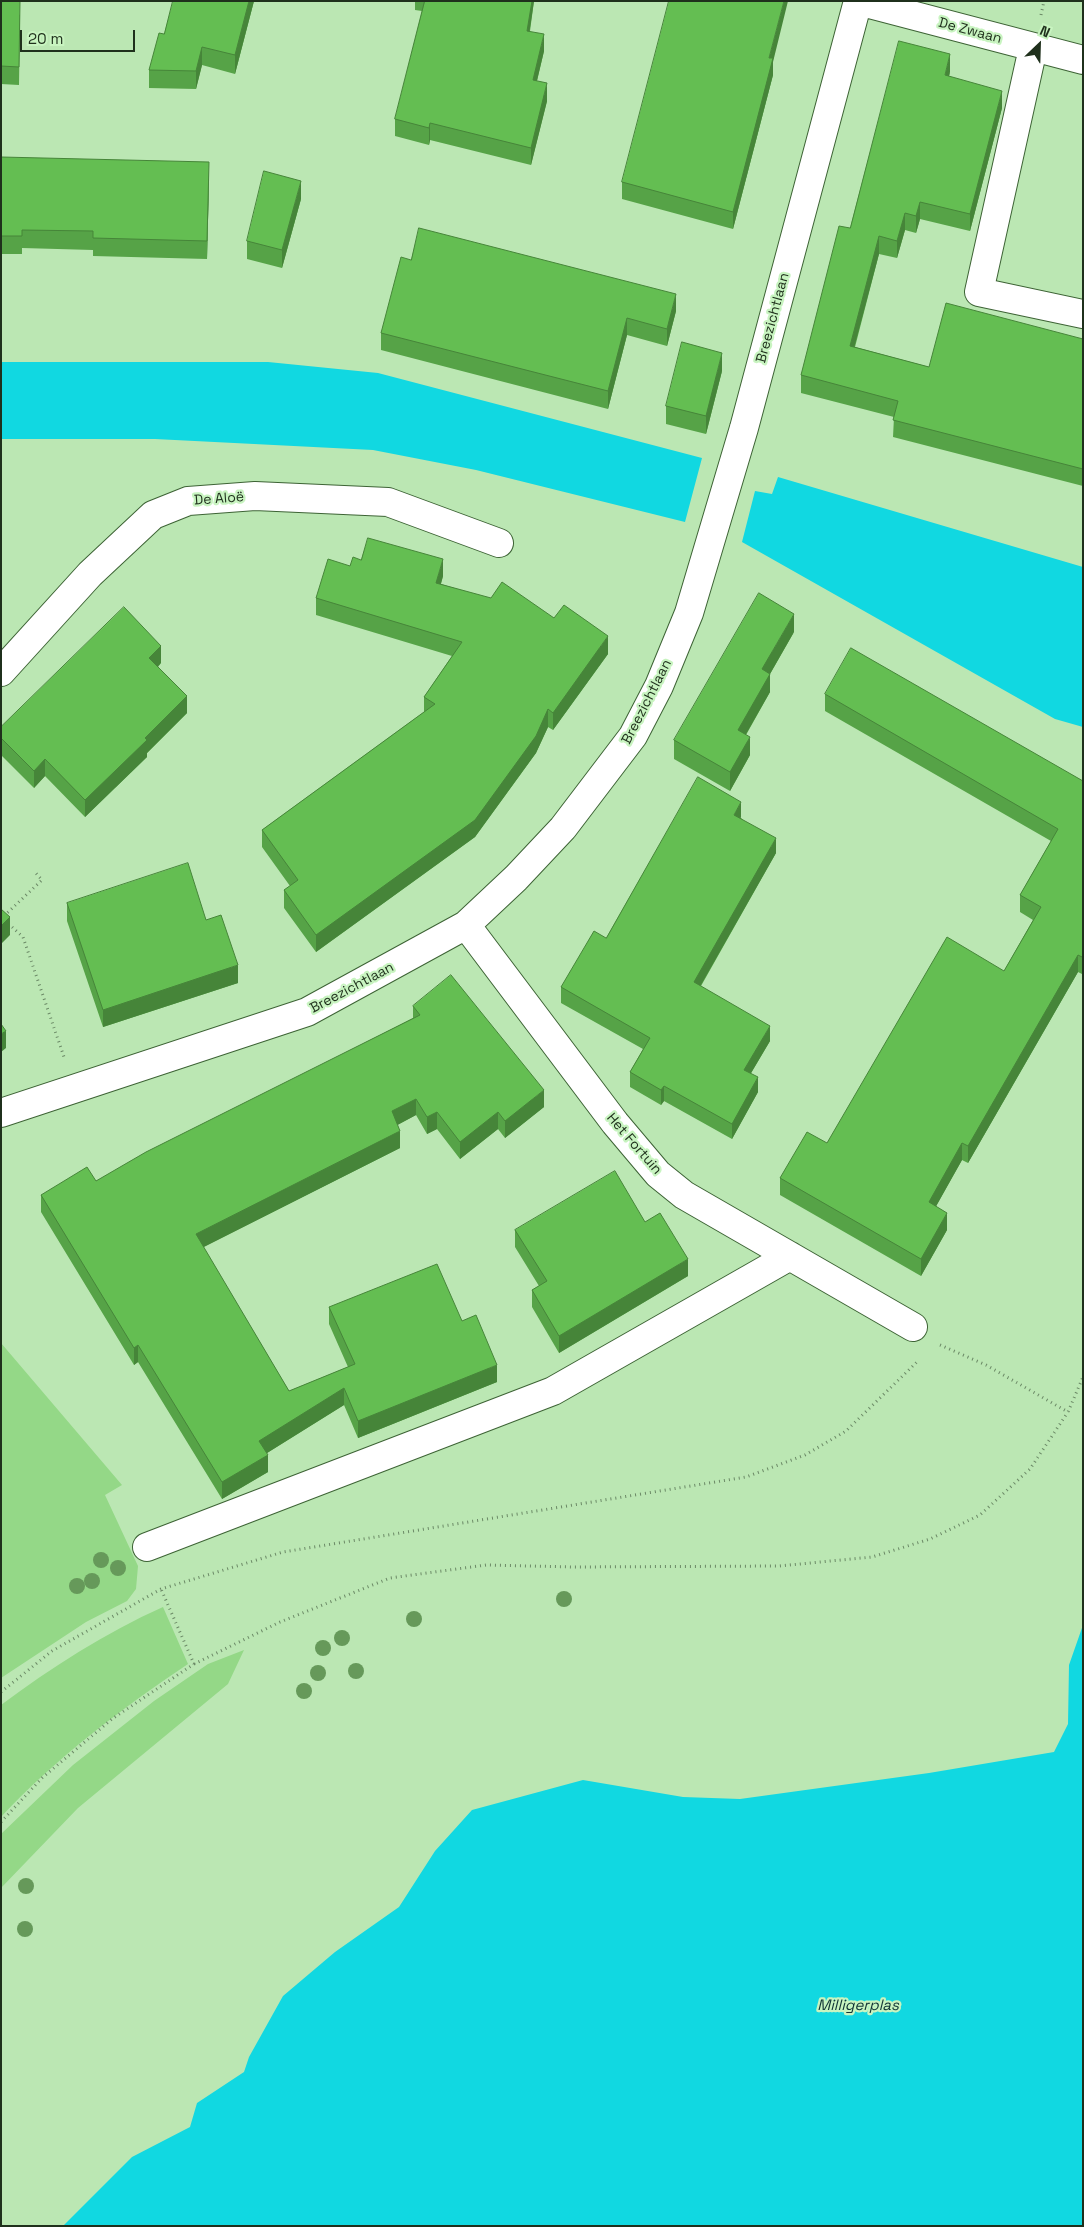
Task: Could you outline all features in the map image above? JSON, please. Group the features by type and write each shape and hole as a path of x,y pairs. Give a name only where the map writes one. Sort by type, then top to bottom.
{"street":[{"name":"De Zwaan","path":"858,1 1083,60"},
{"name":"Breezichtlaan","path":"1,1113 307,1012 466,924 516,878 563,828 633,736 659,686 689,612 734,460 858,1"},
{"path":"1033,48 979,292 1083,314"},
{"name":"De Aloë","path":"1,672 90,574 153,515 188,501 255,496 388,502 499,543"},
{"name":"Het Fortuin","path":"466,924 614,1123 658,1174 684,1195 913,1327"},
{"path":"147,1547 553,1391 790,1256"}],"path":[{"path":"34,871 42,880 2,917 23,937 75,1088"},
{"path":"936,1343 986,1365 1068,1412"},
{"path":"1,1692 52,1652 161,1589 283,1552 746,1477 806,1454 846,1430 924,1356"},
{"path":"1,1822 42,1778 112,1719 194,1664 280,1622 390,1578 486,1564 620,1567 779,1566 872,1557 930,1539 980,1515 1030,1469 1068,1412 1083,1376"},
{"path":"161,1589 194,1664"}],"green space":[{"path":"1,1343 122,1485 105,1495 138,1566 136,1589 127,1601 86,1622 1,1678"},
{"path":"163,1607 188,1664 90,1735 22,1795 1,1817 1,1705 79,1652 120,1628"},
{"path":"244,1650 228,1684 78,1808 1,1888 1,1834 73,1765 154,1701 208,1664"}],"water":[{"path":"1,362 268,362 378,373 702,458 685,522 476,470 373,450 155,439 1,439"},
{"path":"778,477 1083,567 1083,727 1055,719 742,542 755,491 772,494"},
{"name":"Milligerplas","path":"1083,1625 1083,2226 63,2226 132,2157 190,2127 197,2103 244,2072 249,2057 283,1996 335,1952 399,1907 435,1851 472,1810 583,1780 683,1797 740,1799 929,1773 1054,1752 1068,1724 1069,1665"}],"building":[{"path":"1,1 20,1 19,67 1,66"},
{"path":"173,1 249,1 235,55 202,47 196,71 149,70 159,33 164,34"},
{"path":"425,1 532,1 527,31 544,34 533,80 547,83 531,148 430,123 429,128 395,119"},
{"path":"669,1 784,1 769,58 773,58 733,212 622,182"},
{"path":"899,41 950,54 945,75 1002,91 970,214 920,202 916,216 905,213 897,241 879,236 850,346 929,367 946,303 1083,339 1083,469 893,420 898,401 801,375 839,226 850,228"},
{"path":"1,157 209,162 207,241 93,238 93,231 22,230 22,236 1,236"},
{"path":"264,171 301,181 282,250 247,241"},
{"path":"419,228 676,294 667,329 627,318 608,391 381,333 401,257 411,260"},
{"path":"682,342 722,353 706,416 666,406"},
{"path":"368,538 443,559 436,583 491,598 502,582 554,618 564,605 608,636 553,713 548,709 536,736 475,820 316,935 284,890 298,880 262,830 435,704 424,697 462,642 316,598 328,559 350,566 353,557 361,560"},
{"path":"759,593 794,614 762,669 770,674 738,730 750,737 730,772 674,740"},
{"path":"124,607 161,646 149,658 187,696 145,738 147,740 85,800 45,759 34,771 1,738 1,727"},
{"path":"851,648 1083,781 1083,955 1082,957 1078,955 968,1146 962,1143 929,1202 947,1213 921,1259 780,1178 807,1132 827,1143 947,937 1004,971 1041,907 1020,895 1058,829 825,694"},
{"path":"698,777 741,802 734,815 776,838 694,982 770,1026 744,1070 758,1077 732,1124 664,1086 661,1090 630,1072 650,1038 561,987 594,931 606,938"},
{"path":"188,863 206,920 221,915 238,965 103,1010 67,903"},
{"path":"1,909 10,917 1,926"},
{"path":"451,975 544,1090 505,1121 498,1112 460,1142 437,1112 427,1117 416,1099 392,1111 400,1131 196,1234 289,1391 355,1364 329,1307 437,1264 462,1321 476,1315 497,1365 358,1421 344,1388 259,1441 268,1455 222,1482 138,1345 134,1348 41,1195 87,1167 96,1181 146,1152 420,1015 413,1006"},
{"path":"1,1024 6,1031 1,1034"},
{"path":"615,1171 645,1222 660,1213 688,1259 559,1336 532,1290 547,1281 515,1230"}]}
